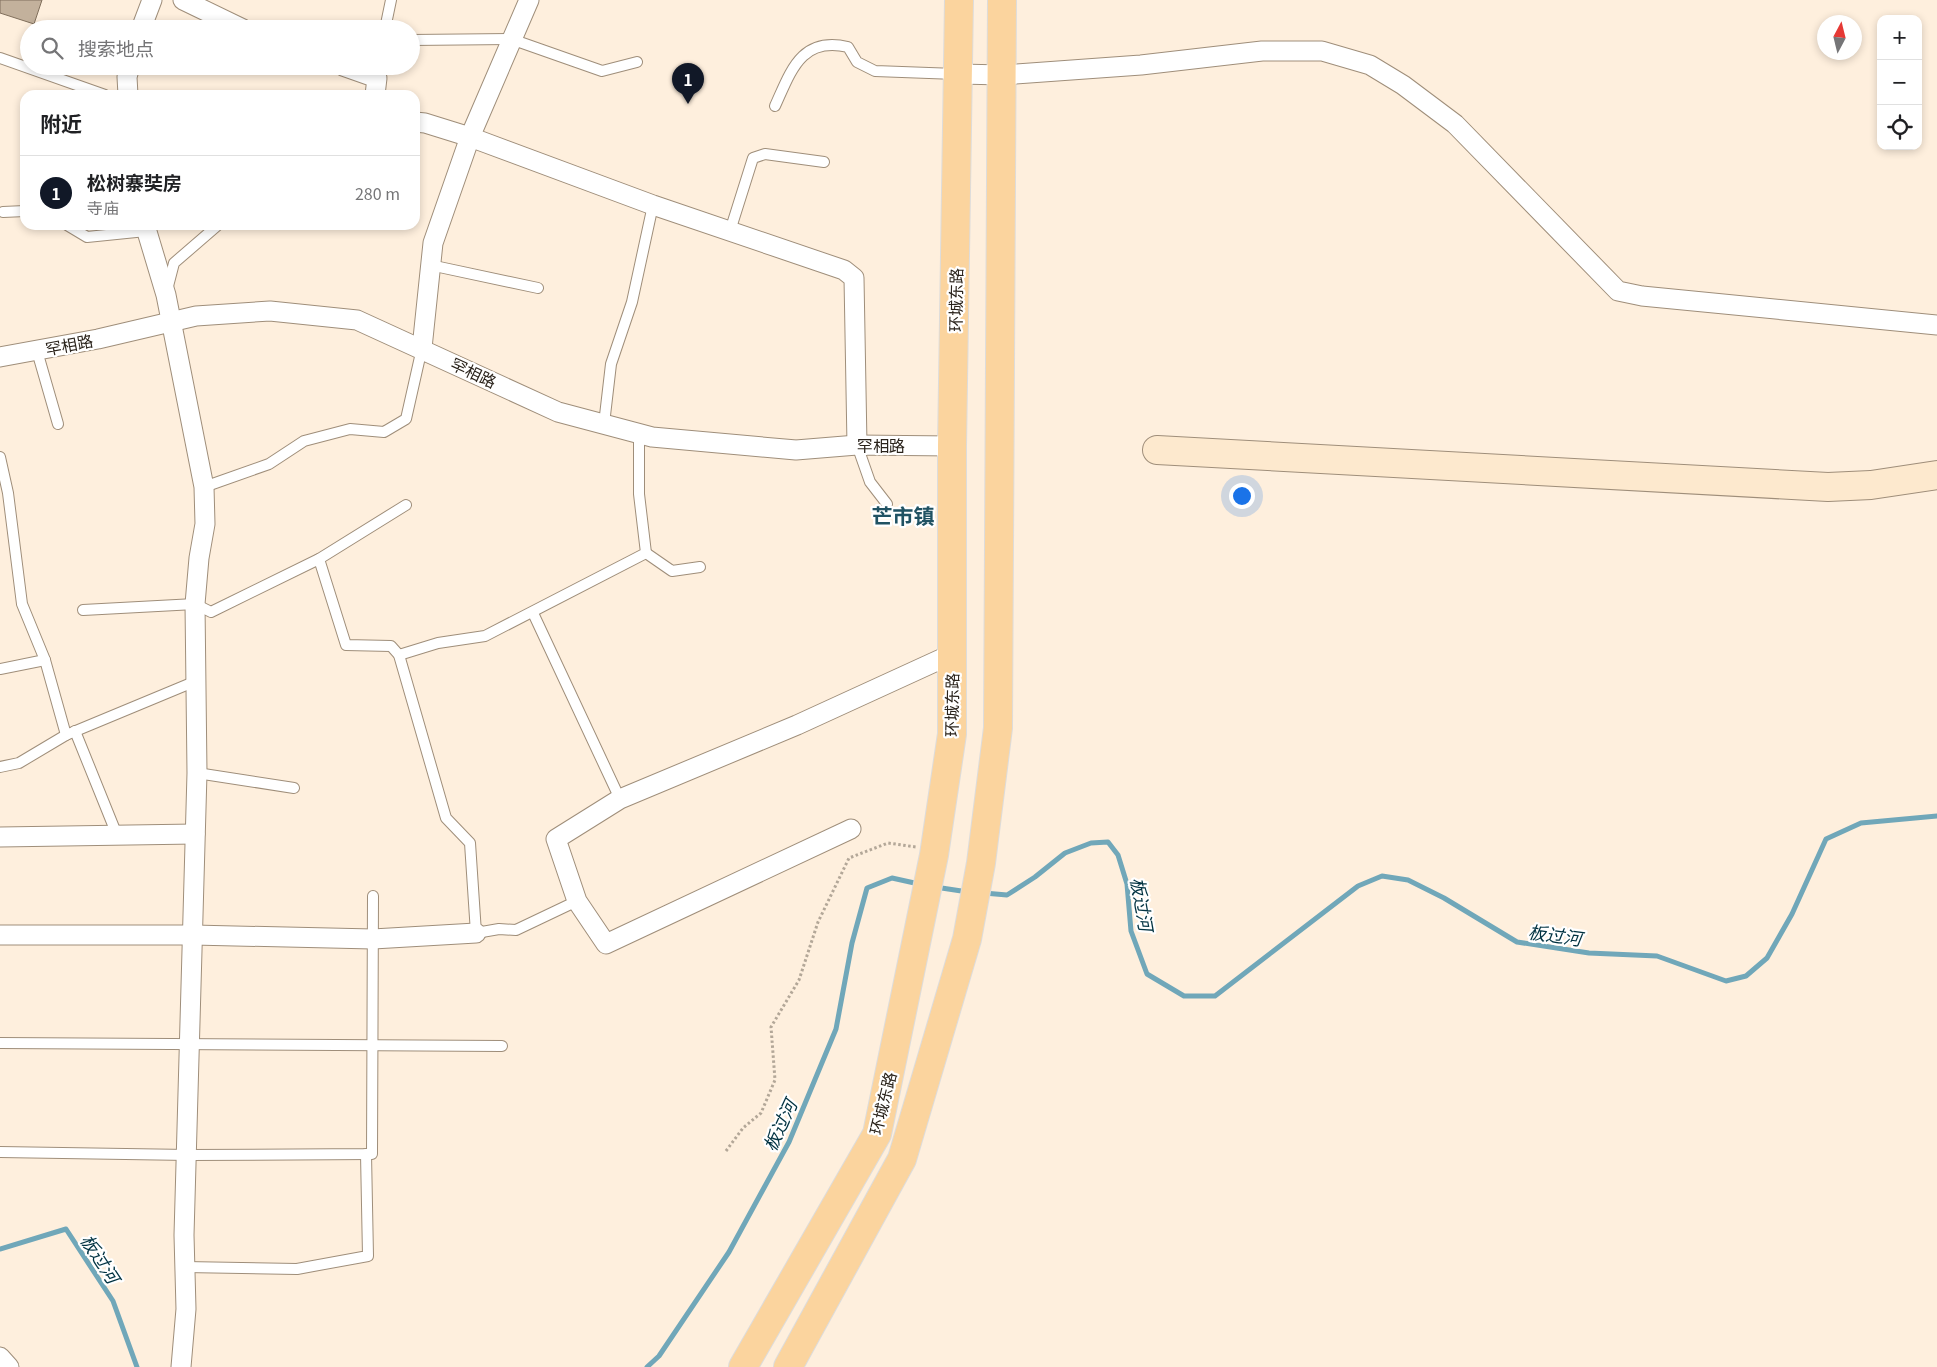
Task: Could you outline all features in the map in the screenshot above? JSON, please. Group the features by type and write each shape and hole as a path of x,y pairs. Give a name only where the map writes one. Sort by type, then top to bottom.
{"main road":[{"name":"环城东路","path":"743,1367 877,1134 920,932 934,852 952,734 952,446 959,0"},
{"name":"环城东路","path":"788,1367 902,1159 967,939 981,863 998,728 1002,0"}],"street":[{"path":"144,20 152,0"},
{"path":"184,0 225,20"},
{"path":"422,348 433,243 470,137 529,0"},
{"path":"959,74 1003,75 1141,65 1262,51 1322,51 1370,65 1403,85 1455,124 1618,292 1642,296 1937,325"},
{"path":"127,75 128,90"},
{"path":"365,75 377,80"},
{"path":"420,122 470,137 653,205 844,270 854,278 857,445"},
{"path":"146,230 166,295 204,487 205,524 199,558 196,604 197,773 185,1267 186,1309 181,1367"},
{"name":"罕相路","path":"0,358 196,316 270,311 357,320 422,348 558,412 652,437 796,450 857,445 952,446"},
{"path":"1157,450 1828,486 1871,485 1937,475"},
{"path":"851,829 606,944 577,901 556,839 620,799 797,725 952,654"},
{"path":"0,837 195,834"},
{"path":"0,934 193,935 373,939 476,933"},
{"path":"0,1357 9,1367"}],"lane":[{"path":"386,20 391,0"},
{"path":"420,40 511,39 602,71 637,62"},
{"path":"775,106 793,66 807,50 832,44 848,47 857,62 875,71 959,74"},
{"path":"0,58 20,65"},
{"path":"48,75 91,90"},
{"path":"730,231 753,158 765,154 824,162"},
{"path":"604,424 611,364 632,302 653,205"},
{"path":"3,212 20,212"},
{"path":"75,230 87,237 132,230"},
{"path":"166,295 174,263 212,230"},
{"path":"430,265 538,288"},
{"path":"204,487 269,464 304,440 350,429 384,432 406,419 422,348"},
{"path":"37,351 58,424"},
{"path":"639,433 639,494 646,553 672,571 700,567"},
{"path":"857,445 870,482 887,504"},
{"path":"0,457 8,493 22,604 45,660 71,733 117,835"},
{"path":"83,610 196,604 211,612 319,559 406,506"},
{"path":"399,654 438,643 485,636 646,553"},
{"path":"319,559 346,645 391,646 399,654 446,818 470,844 476,933 516,930 577,901"},
{"path":"532,613 620,799"},
{"path":"0,669 45,660"},
{"path":"0,767 19,763 71,733 196,681"},
{"path":"197,773 294,788"},
{"path":"0,1152 188,1155 372,1154 373,896"},
{"path":"0,1043 502,1046"},
{"path":"185,1267 297,1269 368,1256 366,1154"}],"path":[{"path":"726,1151 744,1128 761,1113 774,1080 771,1027 799,980 818,922 850,858 888,843 934,852"}],"building":[{"path":"0,0 42,0 35,20 22,20 0,13"}],"waterway":[{"name":"板过河","path":"984,893 1007,895 1035,877 1065,853 1091,843 1108,842 1118,855 1127,884 1131,931 1147,974 1184,996 1215,996 1358,886 1382,876 1408,880 1444,898 1517,942 1589,953 1657,956 1726,981 1746,976 1767,958 1792,914 1826,839 1861,823 1937,816"},
{"name":"板过河","path":"647,1367 659,1356 729,1252 789,1142 836,1029 852,943 867,888 892,878 919,884"},
{"name":"板过河","path":"935,887 968,892"},
{"name":"板过河","path":"0,1249 66,1229 113,1301 137,1367"}],"place":[{"name":"松树寨奘房","path":"688,104"}],"district":[{"name":"芒市镇","path":"903,515"}]}
